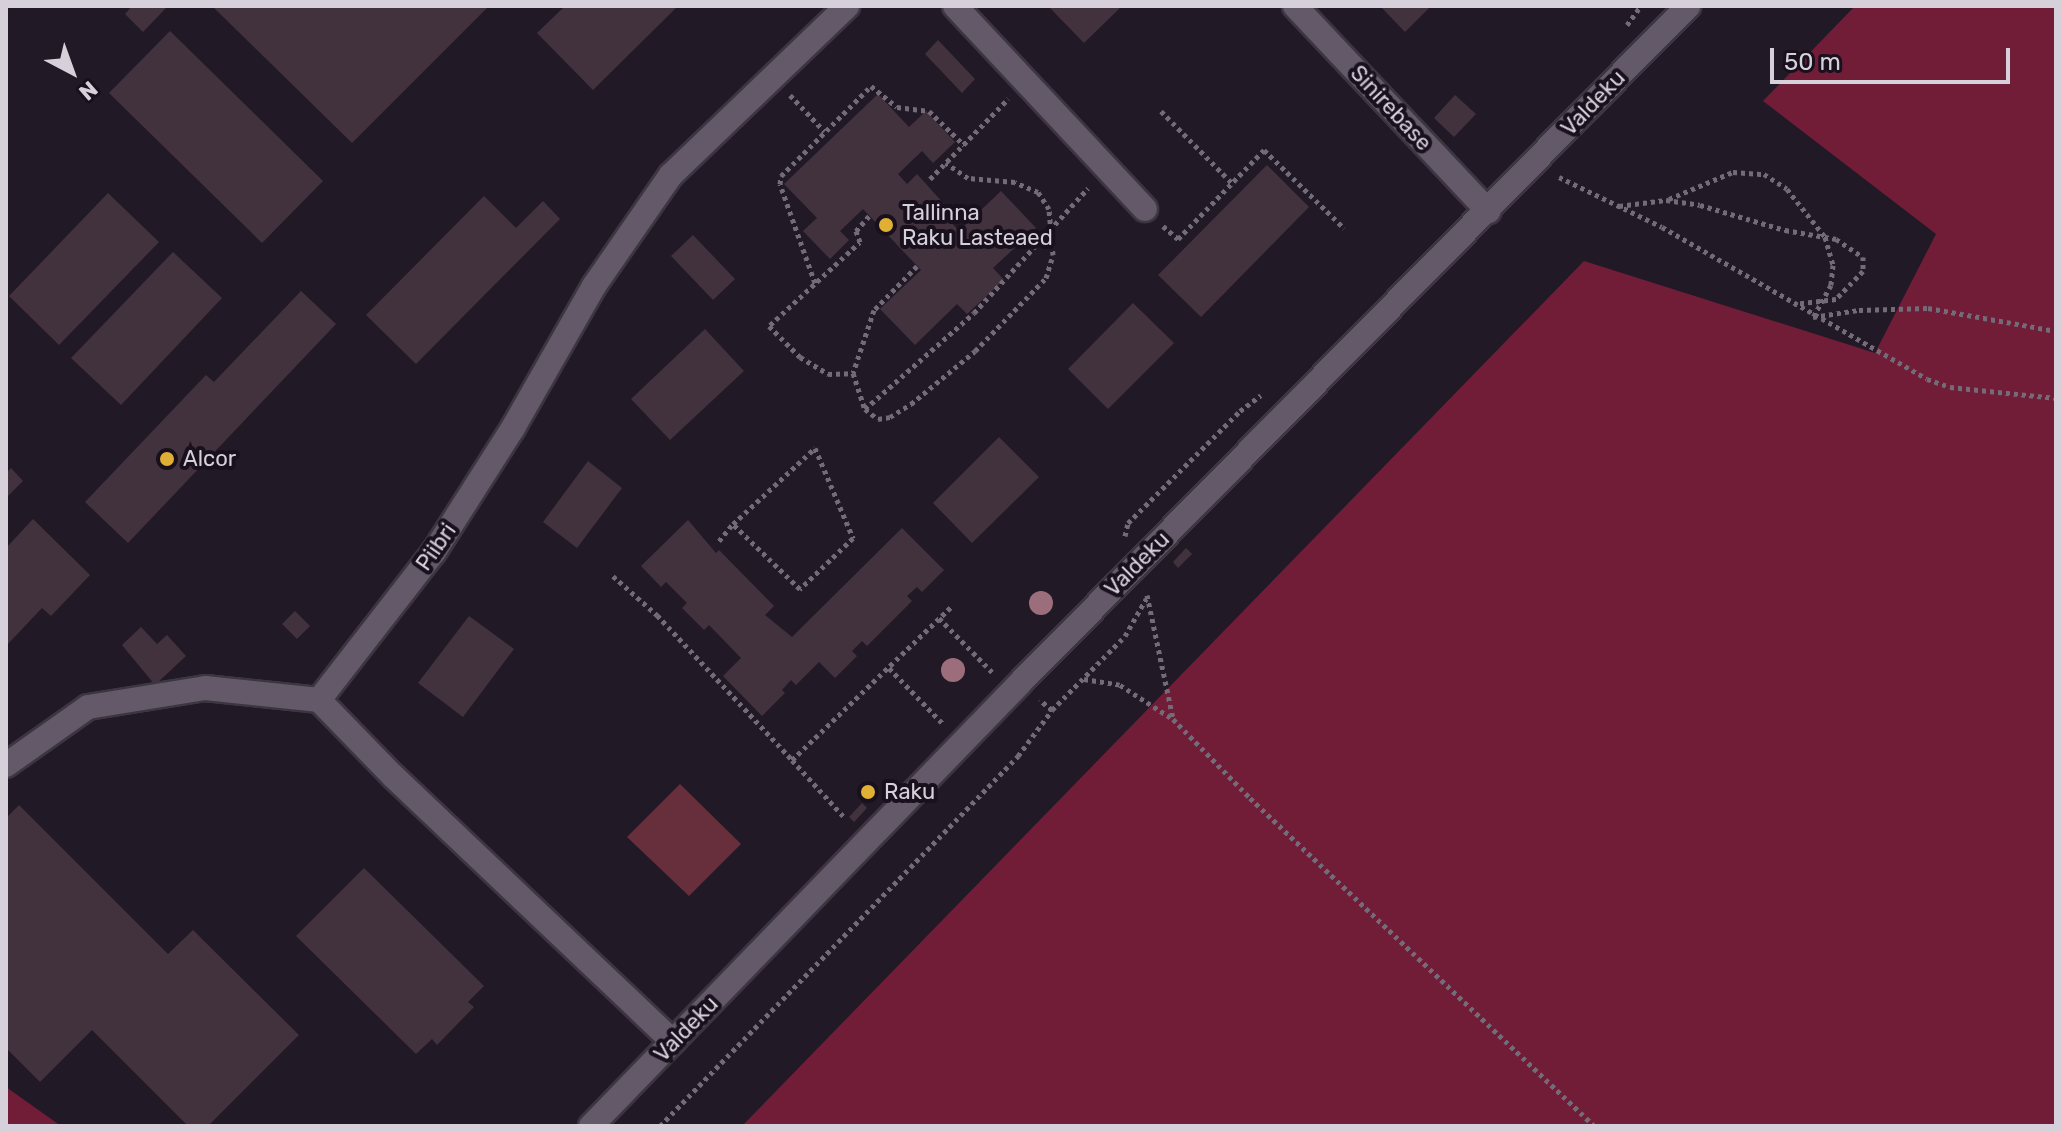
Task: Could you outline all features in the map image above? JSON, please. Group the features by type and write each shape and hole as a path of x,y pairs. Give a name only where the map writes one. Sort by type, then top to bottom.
{"street":[{"name":"Piibri","path":"319,700 434,552 513,428 594,286 671,175 847,6"},
{"path":"955,6 1145,209"},
{"name":"Sinirebase","path":"1295,6 1488,211"},
{"name":"Valdeku","path":"591,1126 1021,682 1688,6"},
{"path":"6,765 88,707 205,688 319,700 393,776 673,1042"}],"path":[{"path":"773,78 824,131"},
{"path":"930,179 1026,82"},
{"path":"815,283 780,184 781,176 871,86 897,107 929,111 964,145"},
{"path":"1161,111 1232,183"},
{"path":"1145,209 1178,239 1264,150 1344,228"},
{"path":"1536,162 1662,227 1813,317 1927,379 1950,387 2056,398"},
{"path":"917,266 874,310 853,373 865,409 878,419 890,417 975,351 1046,278 1053,255 1049,209 1038,192 1015,182 968,178 946,163"},
{"path":"865,409 974,313 1107,168"},
{"path":"1666,200 1733,172 1764,174 1787,189 1808,211 1825,237 1833,265 1831,285 1813,317"},
{"path":"1617,206 1666,200 1700,205 1785,230 1836,239 1863,257 1863,271 1836,299 1793,304"},
{"path":"853,373 828,374 800,357 769,325 860,242 856,231 869,216"},
{"path":"1813,317 1859,310 1928,308 2056,331"},
{"path":"719,541 733,524 815,448 853,538 800,589 733,524"},
{"path":"613,576 657,615 844,817"},
{"path":"660,1126 1018,756 1052,710 1125,636 1150,587"},
{"path":"1147,595 1173,719"},
{"path":"792,760 953,605"},
{"path":"939,618 993,673"},
{"path":"889,668 943,724"},
{"path":"1084,679 1120,685 1173,719 1250,798 1594,1126"},
{"path":"1035,695 1052,710"}],"shaded area":[{"path":"1855,6 2056,6 2056,1126 742,1126 1584,261 1875,353 1936,234 1763,101"},
{"path":"680,784 741,844 689,896 627,837"},
{"path":"6,1087 61,1126 6,1126"}],"building":[{"path":"132,6 166,8 143,32 125,14"},
{"path":"212,6 489,6 352,143"},
{"path":"565,6 678,6 593,90 537,33"},
{"path":"1048,6 1122,6 1084,43"},
{"path":"1380,6 1431,6 1405,32"},
{"path":"170,31 323,181 262,243 109,93"},
{"path":"938,40 975,79 962,93 925,54"},
{"path":"878,94 909,127 926,111 955,142 933,163 922,151 898,174 907,184 917,174 945,205 940,210 959,231 1001,191 1036,228 993,268 1004,280 967,314 957,304 915,345 880,309 921,270 863,209 840,231 849,240 830,259 803,231 817,218 784,184"},
{"path":"1455,95 1476,114 1454,137 1434,118"},
{"path":"1267,165 1309,207 1201,317 1158,275"},
{"path":"108,193 159,242 59,345 9,296"},
{"path":"484,196 516,228 543,201 560,219 416,364 366,315"},
{"path":"693,235 735,279 713,300 671,256"},
{"path":"173,252 222,298 121,405 71,358"},
{"name":"Alcor","path":"301,291 336,324 128,543 85,502 206,375 214,382"},
{"path":"1133,303 1174,343 1108,409 1068,369"},
{"path":"705,329 744,371 670,440 631,399"},
{"path":"999,437 1039,477 972,543 933,503"},
{"path":"588,461 622,488 577,548 543,522"},
{"path":"11,468 23,481 6,498 6,473"},
{"path":"33,519 90,575 51,616 42,608 6,646 6,548"},
{"path":"688,520 716,553 719,550 774,606 765,615 792,637 902,528 944,570 922,592 917,587 907,596 912,601 867,646 862,641 852,651 857,656 835,678 819,662 796,685 791,680 782,690 785,693 762,716 723,676 741,658 709,625 704,630 682,608 687,603 666,582 661,587 641,566"},
{"path":"1186,548 1192,554 1178,568 1173,562"},
{"path":"295,611 310,626 297,639 282,624"},
{"path":"469,616 514,649 463,717 418,683"},
{"path":"141,627 157,644 167,635 186,656 155,685 122,645"},
{"path":"862,803 867,808 854,822 849,817"},
{"path":"19,805 168,954 193,930 299,1035 208,1126 188,1126 92,1030 40,1082 6,1048 6,818"},
{"path":"364,868 484,986 468,1002 474,1007 437,1045 432,1039 416,1054 296,936"}],"place":[{"name":"Tallinna Raku Lasteaed","path":"886,225"},
{"name":"Alcor","path":"167,459"},
{"name":"Raku","path":"868,792"}]}
